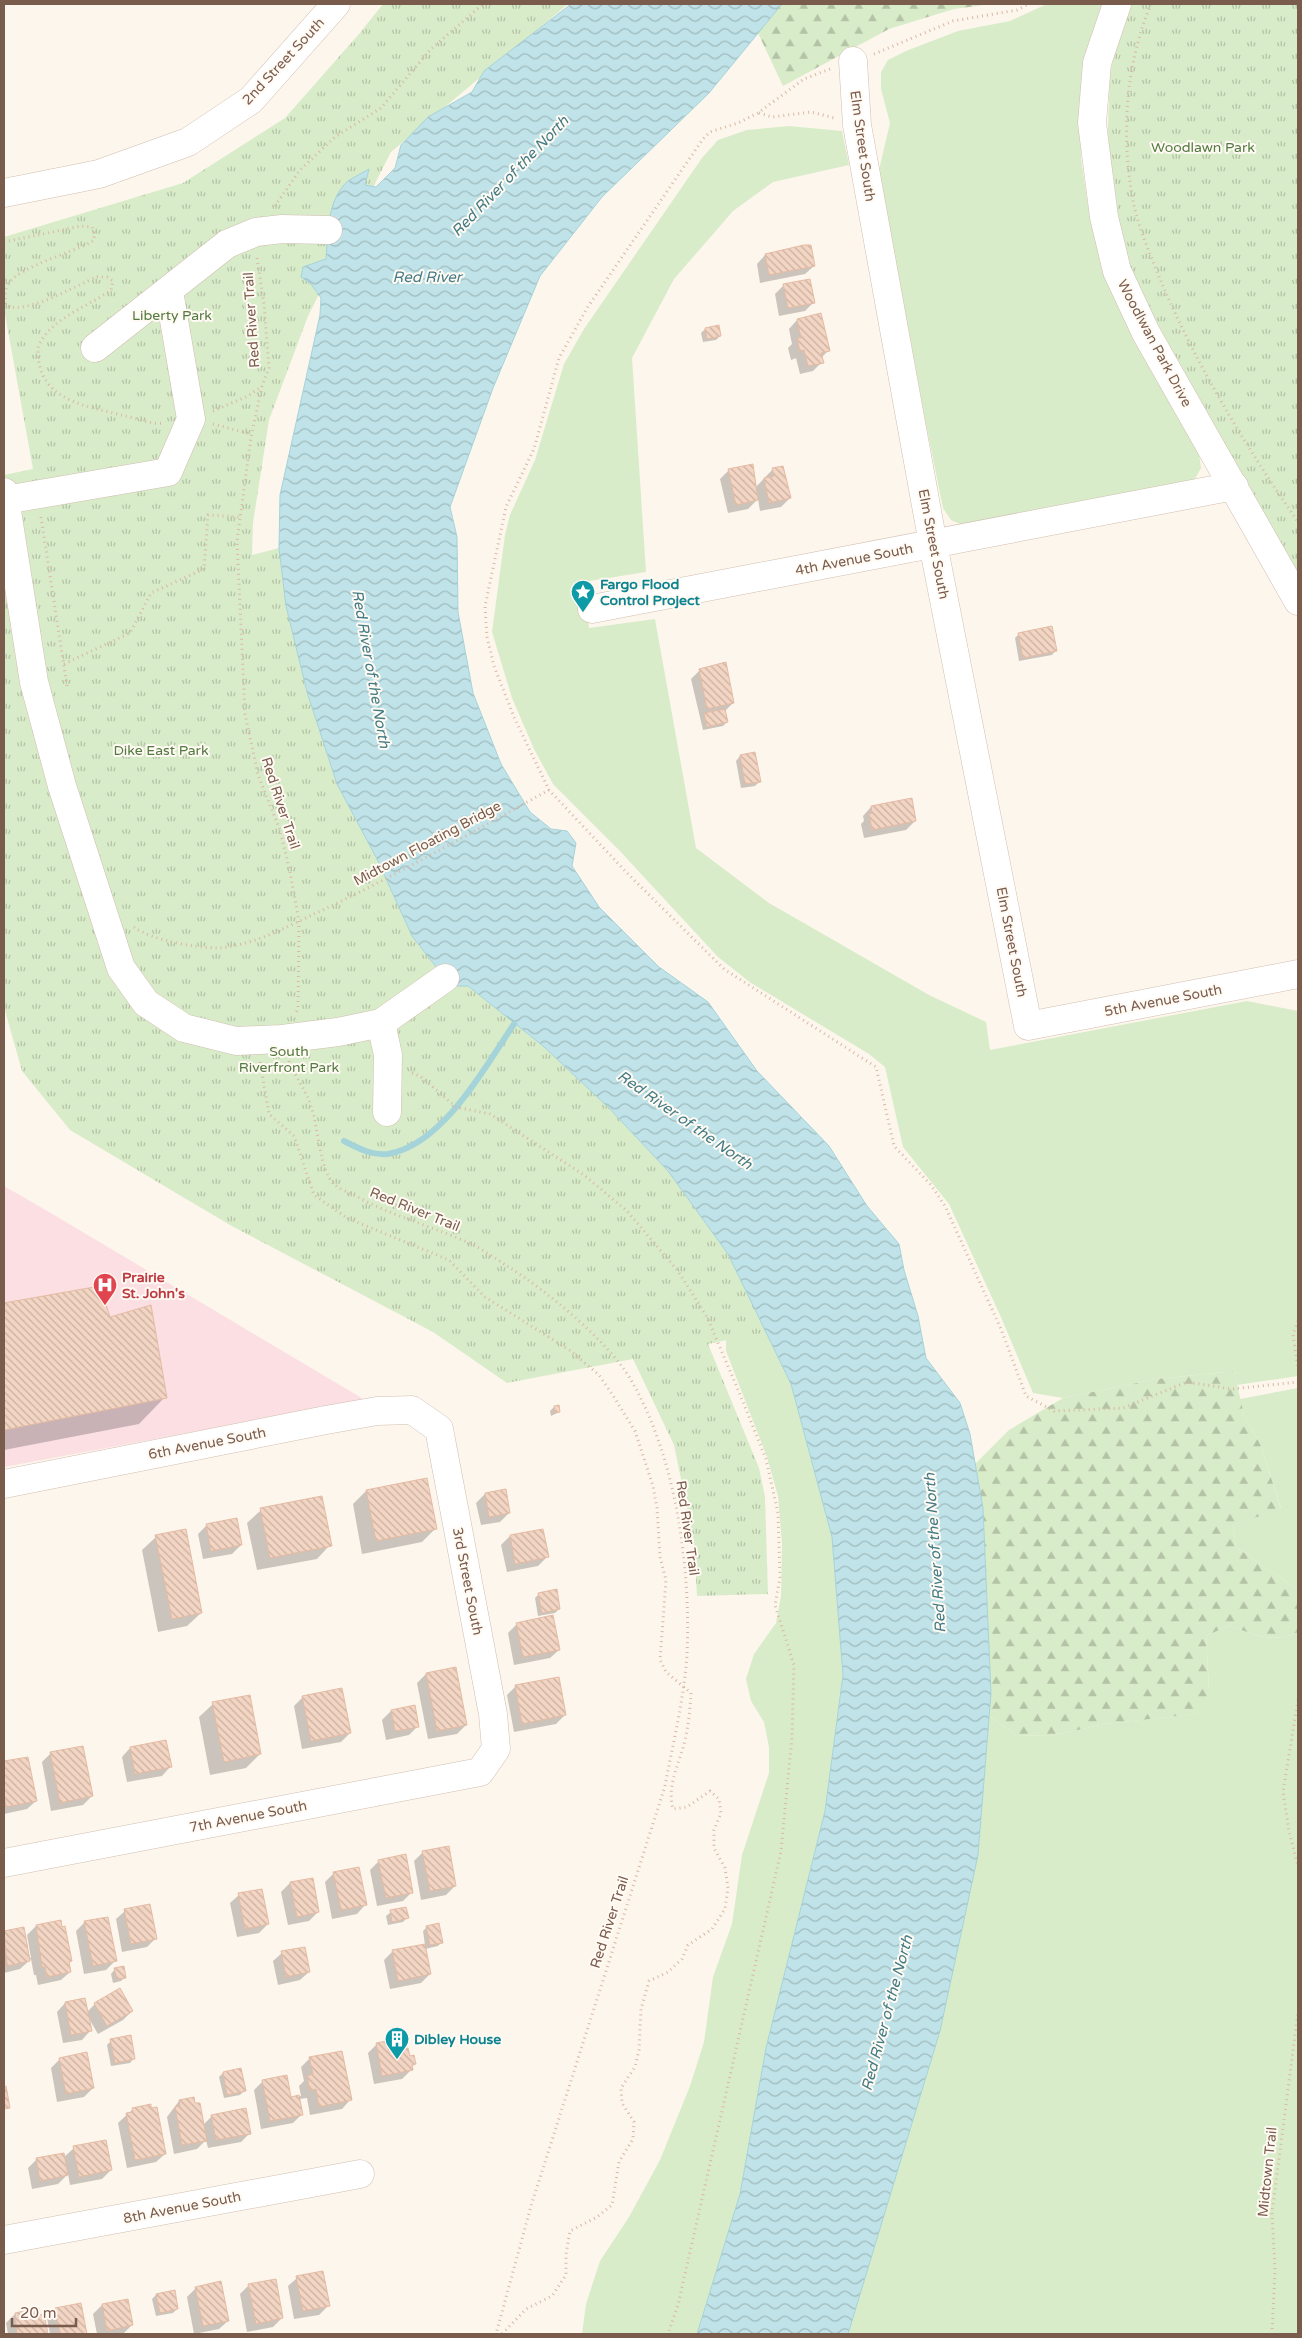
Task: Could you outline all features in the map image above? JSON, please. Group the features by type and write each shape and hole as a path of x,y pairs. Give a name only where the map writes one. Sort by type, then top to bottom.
{"street":[{"name":"2nd Street South","path":"4,193 99,174 188,142 251,100 336,4"},
{"name":"Woodlwan Park Drive","path":"1117,4 1097,63 1092,122 1104,217 1117,271 1146,333 1298,601"},
{"name":"Elm Street South","path":"853,61 857,125 933,544 1028,1026"},
{"path":"95,348 227,244 256,232 282,229 328,230"},
{"path":"169,291 191,419 168,472 38,494 4,496 34,682 62,786 121,968 146,1003 184,1028 236,1041 270,1040 338,1032 381,1023 445,978"},
{"name":"4th Avenue South","path":"592,609 1234,486"},
{"name":"5th Avenue South","path":"1028,1026 1298,974"},
{"path":"381,1023 388,1063 387,1112"},
{"name":"6th Avenue South","path":"4,1484 377,1411 412,1410"},
{"name":"3rd Street South","path":"412,1410 439,1429 493,1714 496,1749 487,1763"},
{"name":"7th Avenue South","path":"4,1863 480,1772 487,1763"},
{"name":"8th Avenue South","path":"4,2240 360,2174"}],"path":[{"path":"256,232 300,170 335,137 382,108 430,50 483,4"},
{"path":"1029,4 1017,10 953,20 912,40 804,79 758,113 738,123 710,132 703,140 587,308 559,358 534,449 506,507 485,606 487,636 494,666 514,717 549,790 628,874 724,969 876,1067 894,1146 931,1185 944,1206 1001,1329 1026,1396 1054,1411 1123,1408 1187,1382 1232,1389 1298,1382"},
{"path":"1151,4 1144,21 1130,80 1126,117 1128,164 1134,202 1150,255 1184,336 1258,465 1298,522"},
{"path":"758,113 772,117 811,112 857,125"},
{"name":"Red River Trail","path":"256,232 269,368 262,386 251,437 237,541 245,714 258,775 280,830 299,921 298,1009 270,1040 292,1069 311,1105 326,1170 333,1184 380,1210 462,1240 508,1266 563,1307 600,1343 630,1379 652,1428 669,1474 680,1532 686,1590 686,1656 665,1786 531,2206 496,2334"},
{"path":"191,419 248,396 262,386"},
{"path":"38,494 67,686"},
{"path":"64,664 130,633 150,593 204,569 208,515 239,516"},
{"name":"Midtown Floating Bridge","path":"133,926 140,932 182,944 218,948 266,936 343,901 549,790"},
{"path":"270,1040 269,1114 294,1136 314,1195 346,1218 449,1260 485,1297 571,1351 599,1375 635,1431 653,1486 657,1508 660,1557 666,1580 660,1660 666,1672 691,1693 690,1711 670,1799 673,1809 687,1807 710,1791 720,1799 721,1813 714,1830 714,1848 725,1868 728,1888 725,1910 712,1929 688,1944 682,1959 668,1972 649,1981 640,2008 639,2050 635,2067 621,2088 622,2103 634,2122 633,2139 619,2162 612,2205 597,2217 570,2231 566,2254 566,2275 552,2296 526,2309 502,2334"},
{"path":"388,1063 420,1076 456,1107 490,1114 584,1175 627,1211 678,1271 707,1317 766,1459 776,1504 780,1578 775,1605 794,1665 792,1737 781,1851 678,2305 668,2334"},
{"path":"1298,1322 1293,1335 1298,1367"},
{"path":"1298,1700 1283,1792 1289,1831 1298,1866"},
{"name":"Midtown Trail","path":"1272,2334 1275,2270 1272,2213 1298,2012"},
{"path":"1294,2042 1298,2046"}],"shaded area":[{"name":"Prairie St. John's","path":"4,1186 49,1212 365,1400 4,1467"}],"green space":[{"path":"383,4 568,4 391,152 308,316 269,420 253,523 252,555 279,548 286,606 307,692 337,784 377,859 412,936 451,986 468,986 543,1046 610,1109 668,1171 728,1254 766,1332 708,1344 759,1468 765,1497 768,1594 697,1596 694,1542 674,1445 633,1359 507,1383 433,1332 230,1225 70,1130 22,1071 4,1007 4,475 33,469 4,309 4,237 183,183 285,118"},
{"path":"782,4 992,4 954,9 889,29 783,86 758,33"},
{"path":"1047,4 1104,4 1081,105 1081,158 1088,206 1104,266 1199,454 1201,468 1192,484 967,527 951,520 943,508 926,424 879,170 890,123 881,89 881,72 888,60 906,51 958,31 1010,21"},
{"name":"Woodlawn Park","path":"1130,4 1298,4 1298,575 1128,271 1113,207 1107,152 1110,73 1125,11"},
{"path":"789,126 842,131 849,165 773,182 733,211 674,279 632,358 646,572 583,582 589,628 655,619 696,848 769,903 929,995 986,1022 990,1050 1247,1001 1298,1011 1298,1376 1237,1385 1234,1371 1156,1379 1063,1398 1033,1393 1000,1315 949,1204 903,1147 885,1067 869,1054 751,983 718,957 618,849 553,784 534,749 512,698 492,632 505,535 510,515 535,460 564,364 584,329 702,158 718,140 747,130"},
{"path":"728,1254 791,1384 832,1537 843,1675 825,1811 766,2048 740,2194 697,2334 582,2334 586,2304 600,2261 629,2217 660,2160 690,2086 704,2042 713,1977 732,1924 742,1855 769,1773 769,1747 764,1722 751,1701 746,1679 754,1654 776,1623 781,1596 782,1544 778,1496 767,1457 726,1351"},
{"path":"1234,1371 1244,1415 1261,1446 1281,1509 1233,1525 1236,1547 1298,1590 1298,1632 1289,1636 1272,1638 1255,1635 1230,1625 1206,1636 1209,1690 1204,1713 1105,1724 1050,1736 1016,1735 989,1716 991,1693 983,1508 975,1464 1009,1430 1063,1398 1156,1379"},
{"path":"1298,1388 1298,1590 1236,1547 1233,1525 1281,1508 1261,1446 1244,1415 1240,1399"},
{"path":"1230,1625 1255,1635 1272,1638 1289,1636 1298,1632 1298,2334 848,2334 940,2031 978,1855 989,1716 1016,1735 1050,1736 1105,1724 1203,1713 1209,1689 1206,1636"}],"water":[{"name":"Red River","path":"571,4 782,4 709,93 602,197 540,276 493,388 450,507 457,537 458,612 473,693 501,764 530,812 551,829 567,831 576,843 572,866 599,907 659,967 708,1002 757,1071 829,1146 867,1206 899,1244 904,1270 918,1316 926,1358 960,1403 970,1434 983,1508 991,1693 978,1855 940,2031 848,2334 697,2334 740,2194 766,2048 825,1811 843,1675 832,1537 791,1384 728,1254 668,1171 610,1109 543,1046 468,986 451,986 412,936 377,859 337,784 307,692 286,606 279,548 280,495 320,315 321,298 311,284 301,277 303,267 326,259 328,228 336,197 348,181 369,169 365,185 376,187 395,168 401,145 428,117 472,92 484,71"}],"building":[{"path":"811,245 815,266 769,275 765,254"},
{"path":"810,279 815,303 788,308 783,284"},
{"path":"821,313 830,351 821,353 824,363 808,366 804,350 800,352 797,338 801,338 797,319"},
{"path":"719,325 721,336 707,339 705,328"},
{"path":"753,464 758,500 736,505 728,469"},
{"path":"783,466 791,498 769,503 764,478 774,476 772,468"},
{"path":"1052,626 1057,651 1023,658 1018,633"},
{"path":"726,662 734,703 707,709 699,669"},
{"path":"725,709 728,722 707,727 704,713"},
{"path":"755,752 761,782 745,784 740,755"},
{"path":"912,798 916,821 872,830 869,814 872,813 871,806"},
{"path":"100,1286 110,1317 151,1305 167,1398 4,1430 4,1303"},
{"path":"559,1405 560,1412 555,1413 554,1406"},
{"path":"427,1478 437,1529 376,1541 366,1490"},
{"path":"506,1489 510,1513 489,1517 485,1493"},
{"path":"322,1496 332,1546 270,1558 260,1508"},
{"path":"237,1518 242,1545 211,1551 206,1524"},
{"path":"186,1529 202,1613 172,1619 155,1535"},
{"path":"543,1529 549,1557 515,1564 510,1535"},
{"path":"557,1589 560,1609 542,1613 538,1593"},
{"path":"553,1615 560,1650 523,1657 516,1623"},
{"path":"456,1667 467,1725 437,1731 426,1673"},
{"path":"559,1677 566,1715 522,1724 515,1685"},
{"path":"342,1688 351,1733 311,1741 302,1696"},
{"path":"250,1695 261,1754 224,1762 212,1702"},
{"path":"415,1705 419,1727 395,1731 391,1710"},
{"path":"166,1740 172,1767 135,1774 130,1747"},
{"path":"83,1746 93,1796 60,1803 50,1752"},
{"path":"28,1757 37,1801 6,1807 4,1761"},
{"path":"449,1846 456,1886 430,1891 422,1851"},
{"path":"406,1854 413,1893 386,1898 378,1860"},
{"path":"359,1867 367,1905 341,1910 333,1872"},
{"path":"313,1878 319,1912 297,1917 290,1882"},
{"path":"262,1889 269,1924 245,1929 238,1893"},
{"path":"150,1904 157,1939 131,1944 124,1909"},
{"path":"406,1907 409,1918 392,1922 390,1910"},
{"path":"108,1917 117,1961 93,1966 84,1921"},
{"path":"61,1920 62,1927 65,1926 72,1961 69,1962 71,1972 47,1977 45,1967 42,1967 36,1925"},
{"path":"439,1923 443,1943 430,1945 426,1926"},
{"path":"24,1927 30,1961 7,1966 4,1931"},
{"path":"425,1944 431,1974 398,1981 392,1950"},
{"path":"305,1947 310,1972 286,1977 281,1951"},
{"path":"124,1966 126,1978 117,1979 114,1968"},
{"path":"120,1988 133,2011 107,2026 94,2003"},
{"path":"85,1998 92,2031 71,2035 65,2002"},
{"path":"131,2035 135,2059 115,2063 110,2039"},
{"name":"Dibley House","path":"387,2041 389,2052 408,2048 410,2056 414,2055 416,2064 412,2065 413,2070 382,2076 376,2043"},
{"path":"342,2051 352,2100 319,2107 316,2089 310,2091 307,2076 313,2074 309,2057"},
{"path":"87,2052 94,2088 66,2094 59,2058"},
{"path":"241,2068 246,2091 227,2095 223,2072"},
{"path":"287,2075 291,2097 299,2095 303,2115 270,2121 262,2080"},
{"path":"6,2086 10,2108 4,2109 4,2087"},
{"path":"194,2097 195,2103 200,2103 207,2141 182,2145 175,2107 180,2106 179,2100"},
{"path":"151,2104 151,2108 157,2107 166,2154 135,2160 126,2113 133,2112 132,2108"},
{"path":"246,2108 251,2134 216,2140 211,2115"},
{"path":"106,2140 112,2170 79,2177 73,2146"},
{"path":"64,2153 68,2175 40,2181 36,2158"},
{"path":"323,2271 330,2306 303,2311 296,2276"},
{"path":"276,2279 283,2318 256,2324 248,2284"},
{"path":"221,2281 229,2321 203,2326 195,2287"},
{"path":"175,2290 178,2309 160,2313 156,2294"},
{"path":"128,2299 133,2325 107,2331 102,2304"},
{"path":"81,2303 87,2334 60,2334 55,2308"},
{"path":"39,2308 40,2315 44,2314 48,2334 17,2334 15,2313"}],"waterway":[{"path":"344,1141 371,1153 388,1154 408,1148 427,1136 461,1102 514,1024"}],"place":[{"name":"Fargo Flood Control Project","path":"583,613"},
{"name":"Prairie St. John's","path":"105,1306"},
{"name":"Dibley House","path":"397,2060"}],"water label":[{"name":"Red River of the North","path":"510,176"},
{"name":"Red River of the North","path":"371,669"},
{"name":"Red River of the North","path":"685,1120"},
{"name":"Red River of the North","path":"935,1553"},
{"name":"Red River of the North","path":"887,2013"}],"park label":[{"name":"Liberty Park","path":"172,315"},
{"name":"Dike East Park","path":"161,750"},
{"name":"South Riverfront Park","path":"289,1060"}]}
